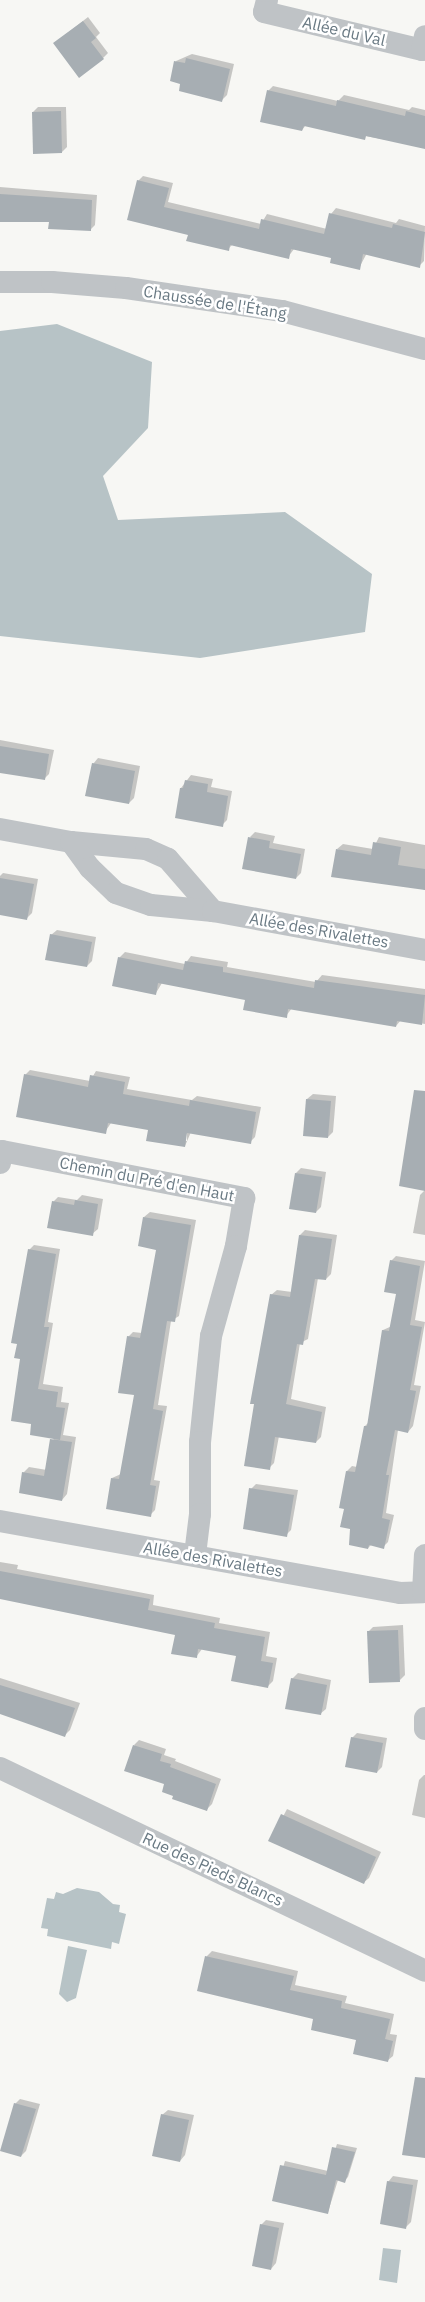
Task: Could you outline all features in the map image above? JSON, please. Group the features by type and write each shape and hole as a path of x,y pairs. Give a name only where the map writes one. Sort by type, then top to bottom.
{"street":[{"name":"Allée du Val","path":"267,0 264,12 422,50 425,36"},
{"name":"Chaussée de l'Étang","path":"0,282 52,282 126,288 282,311 425,349"},
{"path":"0,830 71,842 146,849 168,859 213,911"},
{"name":"Allée des Rivalettes","path":"71,842 90,868 116,893 151,905 213,911 425,950"},
{"name":"Chemin du Pré d'en Haut","path":"0,1162 2,1150 244,1198 236,1246 211,1336 200,1442 200,1514 195,1555"},
{"name":"Allée des Rivalettes","path":"0,1521 400,1593 424,1593"},
{"path":"424,1593 425,1554"},
{"path":"425,1718 425,1729"},
{"name":"Rue des Pieds Blancs","path":"0,1768 425,1971"}],"shaded area":[{"path":"57,324 152,362 148,428 103,476 118,520 285,512 372,574 365,632 200,658 0,636 0,331"},
{"path":"77,1888 99,1892 113,1904 120,1905 119,1912 126,1914 119,1944 112,1942 111,1949 47,1936 48,1929 41,1928 47,1898 54,1899 56,1892 63,1894"},
{"path":"68,1946 87,1950 76,1998 67,2002 59,1994"},
{"path":"383,2248 401,2250 397,2283 379,2280"}],"building":[{"path":"83,21 96,38 91,42 104,59 79,78 53,43"},
{"path":"186,58 230,69 222,102 179,91 180,84 170,81 174,61 185,63"},
{"path":"267,90 336,106 337,100 405,116 406,111 425,116 425,149 366,136 365,140 304,126 302,131 260,122"},
{"path":"61,111 62,153 33,154 32,112"},
{"path":"137,180 169,188 164,207 259,229 261,219 324,234 329,213 392,228 393,224 425,232 420,268 363,254 360,270 330,263 331,258 291,249 289,259 230,245 229,251 186,241 188,235 127,220"},
{"path":"0,194 92,200 91,231 48,229 49,222 0,222"},
{"path":"0,746 49,754 45,780 0,773"},
{"path":"92,763 135,771 129,804 85,796"},
{"path":"185,780 208,784 207,792 228,796 223,827 175,818 180,788 183,788"},
{"path":"248,837 270,841 269,848 301,854 296,879 242,869"},
{"path":"373,842 401,847 398,865 425,869 425,890 331,877 336,849 371,855"},
{"path":"0,878 34,884 27,920 0,915"},
{"path":"50,934 92,942 87,967 45,960"},
{"path":"118,957 183,970 185,961 223,967 223,972 314,988 315,980 425,995 422,1025 397,1021 396,1027 288,1009 287,1018 243,1010 245,1000 158,983 156,995 112,986"},
{"path":"24,1074 88,1087 90,1075 125,1082 123,1094 189,1106 190,1100 256,1112 251,1144 187,1133 185,1147 146,1141 148,1130 108,1123 106,1134 16,1117"},
{"path":"414,1090 425,1091 425,1191 399,1186"},
{"path":"306,1099 331,1101 328,1138 303,1136"},
{"path":"295,1173 322,1177 316,1213 289,1209"},
{"path":"75,1200 98,1204 93,1236 47,1228 52,1201 74,1205"},
{"path":"143,1217 191,1225 175,1322 167,1321 153,1409 163,1411 150,1485 156,1486 151,1517 106,1509 111,1478 119,1479 134,1395 118,1393 127,1336 140,1338 156,1250 138,1246"},
{"path":"299,1235 332,1239 326,1280 315,1279 303,1345 297,1344 286,1404 322,1412 316,1443 275,1437 270,1470 244,1466 254,1404 250,1404 270,1294 290,1297"},
{"path":"28,1249 56,1254 44,1327 49,1327 38,1389 58,1392 56,1407 65,1408 60,1440 30,1435 31,1424 11,1421 20,1359 14,1358 17,1344 11,1343"},
{"path":"390,1260 420,1266 410,1325 422,1327 410,1390 416,1391 408,1433 395,1430 386,1475 389,1475 382,1518 390,1520 384,1549 369,1545 368,1549 349,1545 350,1529 340,1527 344,1509 339,1508 346,1471 355,1472 364,1426 367,1426 382,1330 389,1331 396,1294 384,1292"},
{"path":"50,1439 72,1442 62,1501 19,1493 22,1472 44,1476"},
{"path":"249,1488 294,1495 287,1537 243,1529"},
{"path":"0,1571 150,1599 148,1610 215,1623 214,1628 265,1637 261,1661 273,1663 268,1688 231,1681 236,1656 198,1649 197,1658 171,1654 175,1635 0,1599"},
{"path":"398,1630 400,1682 369,1683 367,1631"},
{"path":"291,1678 327,1685 321,1715 285,1709"},
{"path":"0,1685 75,1708 65,1737 0,1714"},
{"path":"351,1737 383,1743 377,1773 345,1767"},
{"path":"133,1745 162,1754 160,1761 171,1764 170,1767 216,1784 207,1811 172,1799 173,1796 162,1792 164,1784 124,1771"},
{"path":"281,1814 376,1857 364,1884 268,1841"},
{"path":"205,1956 294,1976 290,1990 342,2001 341,2008 390,2019 385,2039 393,2041 388,2062 353,2054 356,2040 311,2030 313,2019 197,1991"},
{"path":"415,2077 425,2078 425,2158 402,2155"},
{"path":"14,2103 36,2109 21,2157 0,2151"},
{"path":"161,2114 189,2120 180,2162 152,2156"},
{"path":"332,2147 355,2152 345,2183 336,2180 328,2214 272,2201 280,2165 326,2175"},
{"path":"387,2181 413,2185 406,2229 380,2224"},
{"path":"260,2224 279,2228 271,2270 252,2266"}]}
